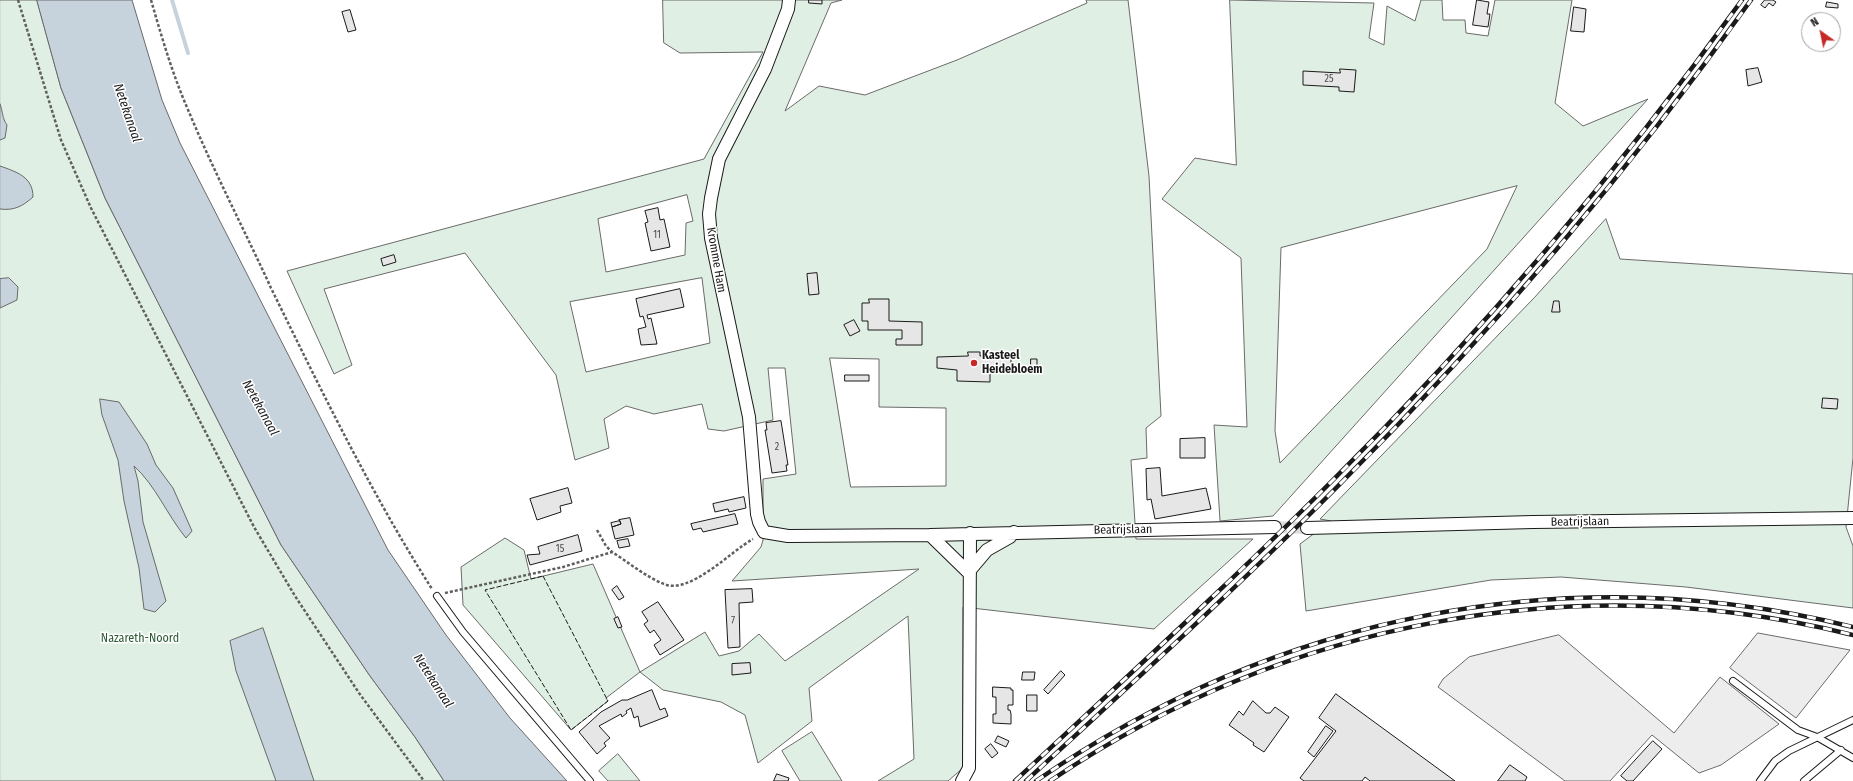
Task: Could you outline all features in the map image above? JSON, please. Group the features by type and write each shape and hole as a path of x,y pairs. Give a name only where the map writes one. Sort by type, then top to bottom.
{"street":[{"name":"Kromme Ham","path":"764,532 757,514 750,417 711,238 709,214 713,184 719,159 765,69 788,9 789,0"},
{"name":"Beatrijslaan","path":"1307,528 1533,522 1853,518"},
{"name":"Beatrijslaan","path":"764,532 788,536 930,535 1275,527"},
{"path":"970,572 987,550 1014,532"},
{"path":"962,781 969,768 970,533"},
{"path":"930,535 970,572"}],"lane":[{"path":"437,596 463,632 590,781"},
{"path":"1733,681 1798,730 1817,737 1853,758"},
{"path":"1760,781 1775,761 1789,751 1853,720"},
{"path":"1804,781 1841,750"}],"path":[{"path":"18,0 61,140 91,208 251,520 295,596 359,693 424,781"},
{"path":"151,0 169,60 188,112 268,281 361,467 397,534 437,596 562,567 612,552"},
{"path":"598,530 606,546 612,552 664,584 677,586 692,581 764,532"}],"green space":[{"name":"Nazareth-Noord","path":"0,0 37,0 61,88 105,198 281,545 370,676 415,737 444,781 0,781"},
{"path":"663,0 842,0 831,3 785,111 819,86 865,95 957,60 1087,3 1086,0 1128,0 1149,176 1161,416 1146,428 1147,458 1131,460 1136,539 1253,539 1154,629 963,607 963,768 948,781 878,781 914,759 908,616 809,688 812,721 758,763 745,715 721,702 663,690 640,672 705,632 719,656 739,651 759,634 785,661 919,569 732,581 761,547 763,540 763,479 796,474 785,368 768,368 773,420 724,431 708,429 702,404 654,414 626,406 604,419 609,448 575,460 556,375 465,253 324,289 352,365 334,374 287,271 704,159 763,52 680,53 664,43","holes":["687,195 693,221 686,223 685,255 606,272 598,219","702,278 710,343 586,372 570,302","830,358 879,359 879,407 946,408 946,486 851,487"]},
{"path":"1230,0 1374,3 1369,38 1384,45 1387,6 1415,21 1421,0 1442,0 1443,20 1465,20 1466,33 1488,36 1495,0 1572,0 1555,103 1583,126 1648,99 1273,516 1220,521 1214,425 1247,427 1241,258 1162,199 1195,158 1236,165","holes":["1517,186 1487,249 1280,463 1275,431 1281,248"]},
{"path":"1606,219 1620,259 1853,274 1853,458 1846,527 1853,546 1853,608 1686,587 1561,577 1491,580 1306,611 1300,544 1331,521 1320,519 1534,298"},
{"path":"505,538 524,550 531,579 593,564 640,672 606,698 608,701 571,730 463,605 461,567"},
{"path":"812,732 842,781 800,781 782,751"},
{"path":"618,754 640,781 608,781 599,771"}],"shaded area":[{"path":"1758,633 1850,650 1796,718 1730,668"},
{"path":"1559,635 1674,733 1720,677 1779,724 1721,765 1699,773 1652,735 1610,781 1565,781 1438,687 1443,679 1469,657"}],"water":[{"name":"Netekanaal","path":"37,0 132,0 162,100 180,143 388,550 446,635 510,718 567,781 444,781 415,737 370,676 281,545 105,198 61,88"},
{"path":"0,104 3,117 7,125 5,138 0,140"},
{"path":"0,166 23,176 30,185 33,197 18,207 0,209"},
{"path":"9,278 18,287 17,300 0,308 0,279"},
{"path":"100,399 119,402 147,444 156,465 173,488 192,531 186,538 149,482 134,466 138,481 143,522 166,601 155,612 144,609 139,568 124,501 118,460 102,415"},
{"path":"263,628 314,781 276,781 236,671 230,641"}],"building":[{"path":"809,0 822,0 822,4 809,3"},
{"path":"1477,0 1489,2 1487,14 1490,14 1488,27 1473,25"},
{"path":"1765,0 1773,0 1776,2 1773,6 1769,3 1765,8 1761,5"},
{"path":"1827,2 1838,4 1838,8 1826,7"},
{"path":"1574,7 1586,9 1584,32 1571,31"},
{"path":"350,10 356,30 348,32 342,12"},
{"path":"1758,68 1762,82 1748,86 1746,70"},
{"path":"1340,69 1356,70 1354,92 1339,91 1339,87 1303,85 1303,71 1340,73"},
{"path":"658,208 660,220 664,219 670,247 651,251 645,223 648,222 645,211"},
{"path":"394,255 396,262 383,266 381,259"},
{"path":"817,273 819,294 809,295 807,274"},
{"path":"680,289 684,307 647,315 648,319 651,318 657,344 641,345 638,329 646,327 643,316 640,317 636,299"},
{"path":"869,299 889,299 889,321 922,322 922,345 896,345 896,339 902,339 902,330 868,330 868,321 862,321 862,303 869,303"},
{"path":"1554,301 1559,301 1560,312 1552,312"},
{"path":"854,320 860,331 850,336 844,325"},
{"name":"Kasteel Heidebloem","path":"968,352 980,352 980,356 1011,357 1011,369 990,370 990,382 957,381 957,370 937,368 937,357 968,356"},
{"path":"1031,359 1037,359 1037,367 1031,367"},
{"path":"845,375 869,375 869,381 845,381"},
{"path":"1823,398 1838,399 1837,409 1822,408"},
{"path":"781,421 788,465 786,465 787,471 772,473 765,430 767,430 766,423"},
{"path":"1205,438 1205,458 1180,458 1180,439"},
{"path":"1160,468 1162,496 1206,488 1211,509 1155,519 1151,499 1147,500 1146,469"},
{"path":"568,488 572,503 560,506 561,512 537,520 530,499"},
{"path":"744,497 746,508 729,512 728,509 715,512 713,504"},
{"path":"735,514 738,524 703,532 701,528 693,530 691,524"},
{"path":"630,518 634,535 615,539 612,527 621,524 619,520"},
{"path":"620,521 621,524 612,527 611,523"},
{"path":"578,535 582,551 530,565 527,555 540,554 538,547"},
{"path":"628,539 630,546 619,548 617,541"},
{"path":"617,586 624,597 619,600 612,590"},
{"path":"752,589 753,602 739,603 740,647 728,648 725,590"},
{"path":"658,602 684,640 660,655 654,645 661,640 654,630 650,633 644,624 648,621 642,612"},
{"path":"618,617 622,627 618,628 614,619"},
{"path":"750,663 751,673 732,675 732,664"},
{"path":"1061,671 1065,675 1048,694 1044,690"},
{"path":"1023,672 1035,672 1034,680 1022,680"},
{"path":"993,687 1011,688 1011,690 1013,690 1013,705 1008,705 1008,710 1010,710 1011,714 1011,724 993,723 993,714 996,714 996,697 993,697"},
{"path":"652,690 660,710 665,708 668,716 640,727 638,716 634,718 631,708 626,711 627,713 622,717 621,714 599,726 610,738 604,743 606,746 597,754 579,732 601,712 622,700 627,700"},
{"path":"1336,694 1455,781 1370,781 1365,777 1362,781 1304,781 1300,778 1336,731 1319,718"},
{"path":"1027,695 1037,695 1037,711 1027,711"},
{"path":"1253,701 1266,713 1270,713 1275,707 1289,717 1264,752 1229,725 1239,711 1243,715"},
{"path":"1326,726 1333,731 1314,757 1308,752"},
{"path":"998,736 1009,741 1006,747 995,742"},
{"path":"1653,741 1662,749 1633,781 1627,781 1621,776"},
{"path":"991,744 998,753 992,758 985,749"},
{"path":"1510,765 1527,777 1525,781 1498,781"},
{"path":"777,774 789,778 788,781 774,781"}],"waterway":[{"path":"172,0 188,53"}],"tunnel":[{"path":"1275,527 1307,528"}],"railway":[{"path":"1015,781 1253,558 1331,482 1441,368 1494,310 1597,189 1647,127 1742,0"},
{"path":"1026,781 1184,635 1300,524 1449,371 1555,252 1606,190 1656,128 1751,0"},
{"path":"1036,781 1129,724 1225,677 1325,641 1428,615 1532,601 1639,598 1746,606 1853,627"},
{"path":"1050,781 1141,726 1236,681 1335,646 1436,622 1539,609 1644,606 1748,615 1853,635"}],"fence":[{"path":"543,576 608,701 571,730 485,590 543,576"}],"place":[{"name":"Kasteel Heidebloem","path":"974,363"}]}
